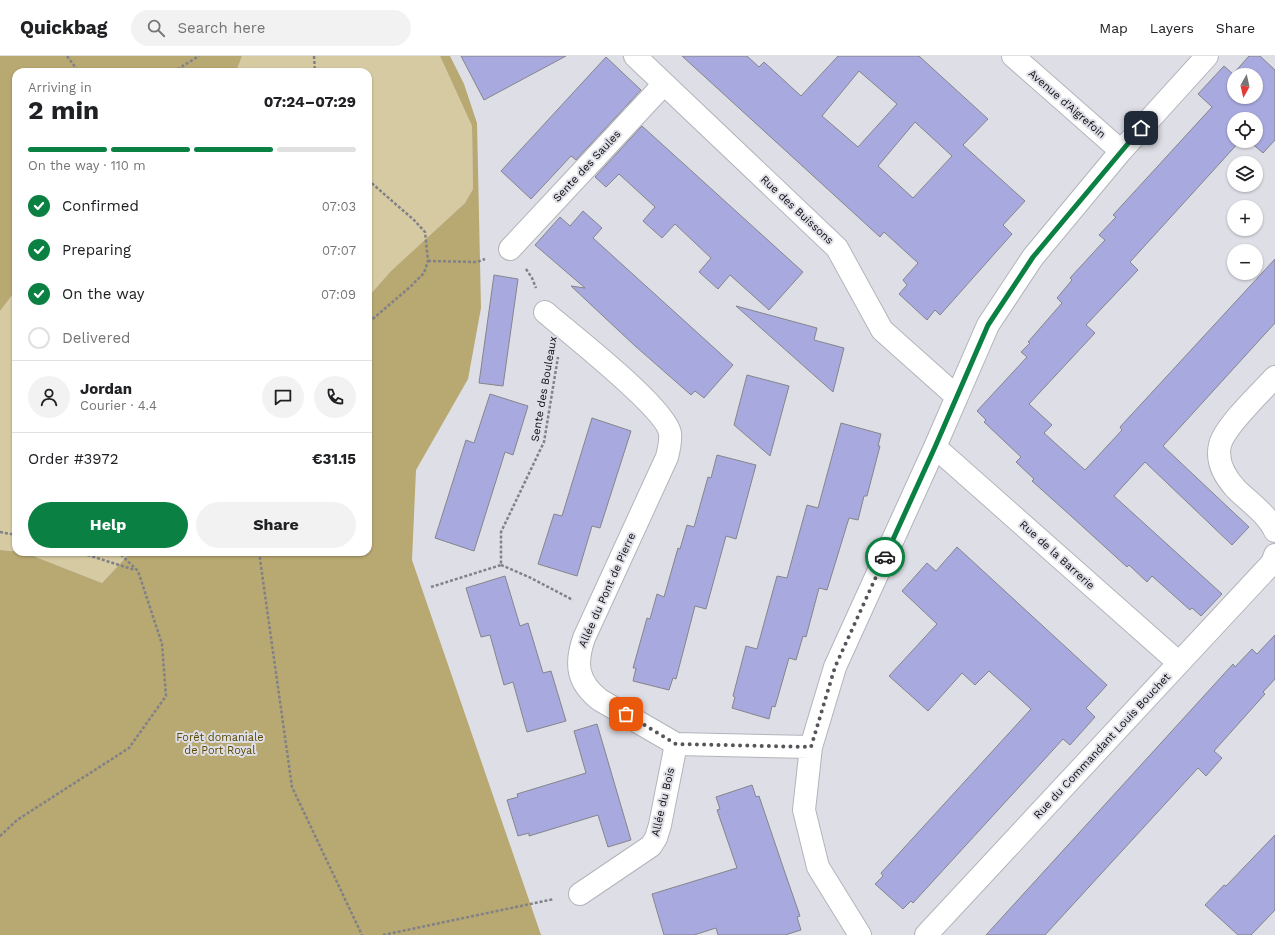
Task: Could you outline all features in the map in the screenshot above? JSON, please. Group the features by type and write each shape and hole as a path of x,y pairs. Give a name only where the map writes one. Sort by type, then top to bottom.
{"street":[{"name":"Rue des Buissons","path":"635,56 837,248 882,330 956,396"},
{"name":"Avenue d'Aigrefoin","path":"1013,56 1120,151"},
{"path":"860,935 818,867 804,810 811,747 835,667 935,447 988,325 1029,263 1120,151 1207,56"},
{"name":"Sente des Saules","path":"510,249 664,84"},
{"name":"Allée du Pont de Pierre","path":"545,312 647,400 663,418 670,432 670,443 667,457 596,612 579,653 579,668 583,681 590,691 600,700 676,744 811,747"},
{"path":"1275,376 1230,427 1220,445 1219,463 1228,480 1268,520 1275,531"},
{"name":"Rue de la Barrerie","path":"935,447 1179,663"},
{"name":"Rue du Commandant Louis Bouchet","path":"926,935 1274,561"},
{"name":"Allée du Bois","path":"580,894 651,846 656,838 660,825 676,744"}],"path":[{"path":"67,56 77,68"},
{"path":"180,68 199,56"},
{"path":"314,56 315,68"},
{"path":"372,183 414,220 425,232 428,261 424,273 372,320"},
{"path":"428,261 477,262 510,249 532,278 545,312"},
{"name":"Sente des Bouleaux","path":"501,565 501,532 544,442 562,327"},
{"path":"0,532 12,534"},
{"path":"91,556 138,571"},
{"path":"0,836 17,820 129,748 166,696 162,644 138,571 122,556"},
{"path":"260,556 292,787 362,935"},
{"path":"431,587 501,565 529,577 596,612"},
{"path":"383,935 580,894"}],"shaded area":[{"path":"242,56 440,56 472,126 473,189 465,203 391,271 372,292 372,68 238,68"},
{"path":"12,295 12,551 0,550 0,311"},
{"path":"33,556 127,556 102,583"}],"green space":[{"path":"0,56 242,56 238,68 12,68 12,295 0,311"},
{"name":"Forêt domaniale de Port Royal","path":"440,56 450,56 464,84 477,123 481,308 468,379 416,470 412,560 541,935 0,935 0,550 12,551 12,556 33,556 102,583 127,556 372,556 372,292 391,271 465,203 473,189 472,126"}],"building":[{"path":"461,56 566,56 484,100"},
{"path":"682,56 747,56 759,67 764,62 801,96 838,56 919,56 988,119 963,145 1025,201 1003,225 1012,234 940,315 935,310 927,320 899,294 907,285 903,280 918,263 884,232 880,237","holes":["859,71 897,104 858,147 822,116","915,122 952,156 913,198 878,166"]},
{"path":"1249,56 1260,56 1275,70 1275,140 1263,153 1257,148 1263,148 1263,112 1227,112 1227,148 1234,148 1130,262 1138,270 1086,325 1095,333 1029,404 1052,425 1044,433 1085,470 1122,430 1120,427 1256,280 1263,280 1263,272 1275,259 1275,323 1163,446 1249,527 1232,545 1145,462 1114,496 1222,594 1201,616 1192,608 1190,610 1152,576 1147,582 1129,565 1127,567 1032,481 1034,479 1016,462 1021,457 984,422 986,420 977,411 1027,357 1021,352 1062,303 1057,298 1072,280 1070,278 1105,240 1099,235 1116,217 1113,215 1212,107 1198,94 1224,66 1227,69 1227,104 1263,104 1263,68 1238,68"},
{"path":"606,57 641,90 576,160 571,156 531,199 501,171"},
{"path":"642,126 803,272 769,310 730,275 718,289 699,272 711,258 675,224 662,238 643,221 655,207 619,174 606,187 595,177"},
{"path":"583,211 602,228 593,238 733,365 704,398 695,391 691,395 634,345 571,286 585,288 535,245 560,217 570,226"},
{"path":"494,275 518,279 503,386 479,383"},
{"path":"736,306 817,328 814,340 844,348 833,392"},
{"path":"747,375 789,386 770,456 734,425"},
{"path":"490,394 528,406 513,455 505,452 474,551 435,538 466,440 474,443"},
{"path":"592,418 631,431 600,528 592,526 577,576 538,564 554,514 562,516"},
{"path":"841,423 881,434 878,446 880,446 867,496 864,496 858,520 849,518 827,590 819,588 806,637 803,636 796,660 789,658 775,707 772,706 769,719 732,708 735,697 733,696 746,646 757,649 777,576 787,578 807,505 818,508"},
{"path":"717,455 756,465 736,539 726,536 706,609 695,606 676,679 673,678 669,690 633,681 636,668 633,668 647,618 650,619 657,594 664,597 678,548 680,549 687,525 694,527 708,477 711,478"},
{"path":"957,547 1107,685 1086,708 1095,717 1070,745 1063,739 913,903 911,901 903,909 875,884 883,876 881,873 1031,709 989,671 975,685 962,673 928,711 889,676 937,624 902,591 927,563 936,571"},
{"path":"505,576 520,626 528,623 543,673 551,671 566,721 527,732 513,682 504,685 490,635 481,637 466,588"},
{"path":"1275,635 1275,679 1263,692 1265,694 1214,751 1222,758 1206,776 1198,768 1045,935 986,935 1233,664 1235,667 1252,649 1257,654"},
{"path":"597,724 631,840 608,847 598,815 529,836 529,833 518,836 507,800 518,797 517,794 586,773 574,731"},
{"path":"752,785 756,797 759,796 800,916 797,917 801,930 785,935 718,935 716,928 694,935 664,935 652,894 737,868 717,810 720,809 716,797"},
{"path":"1275,835 1275,910 1251,935 1238,935 1205,905 1224,885 1226,886"}],"way so far":[{"path":"626,714 676,744 811,747 835,667 885,557"}],"route":[{"path":"885,557 988,325 1033,257 1120,151 1141,128"}]}
